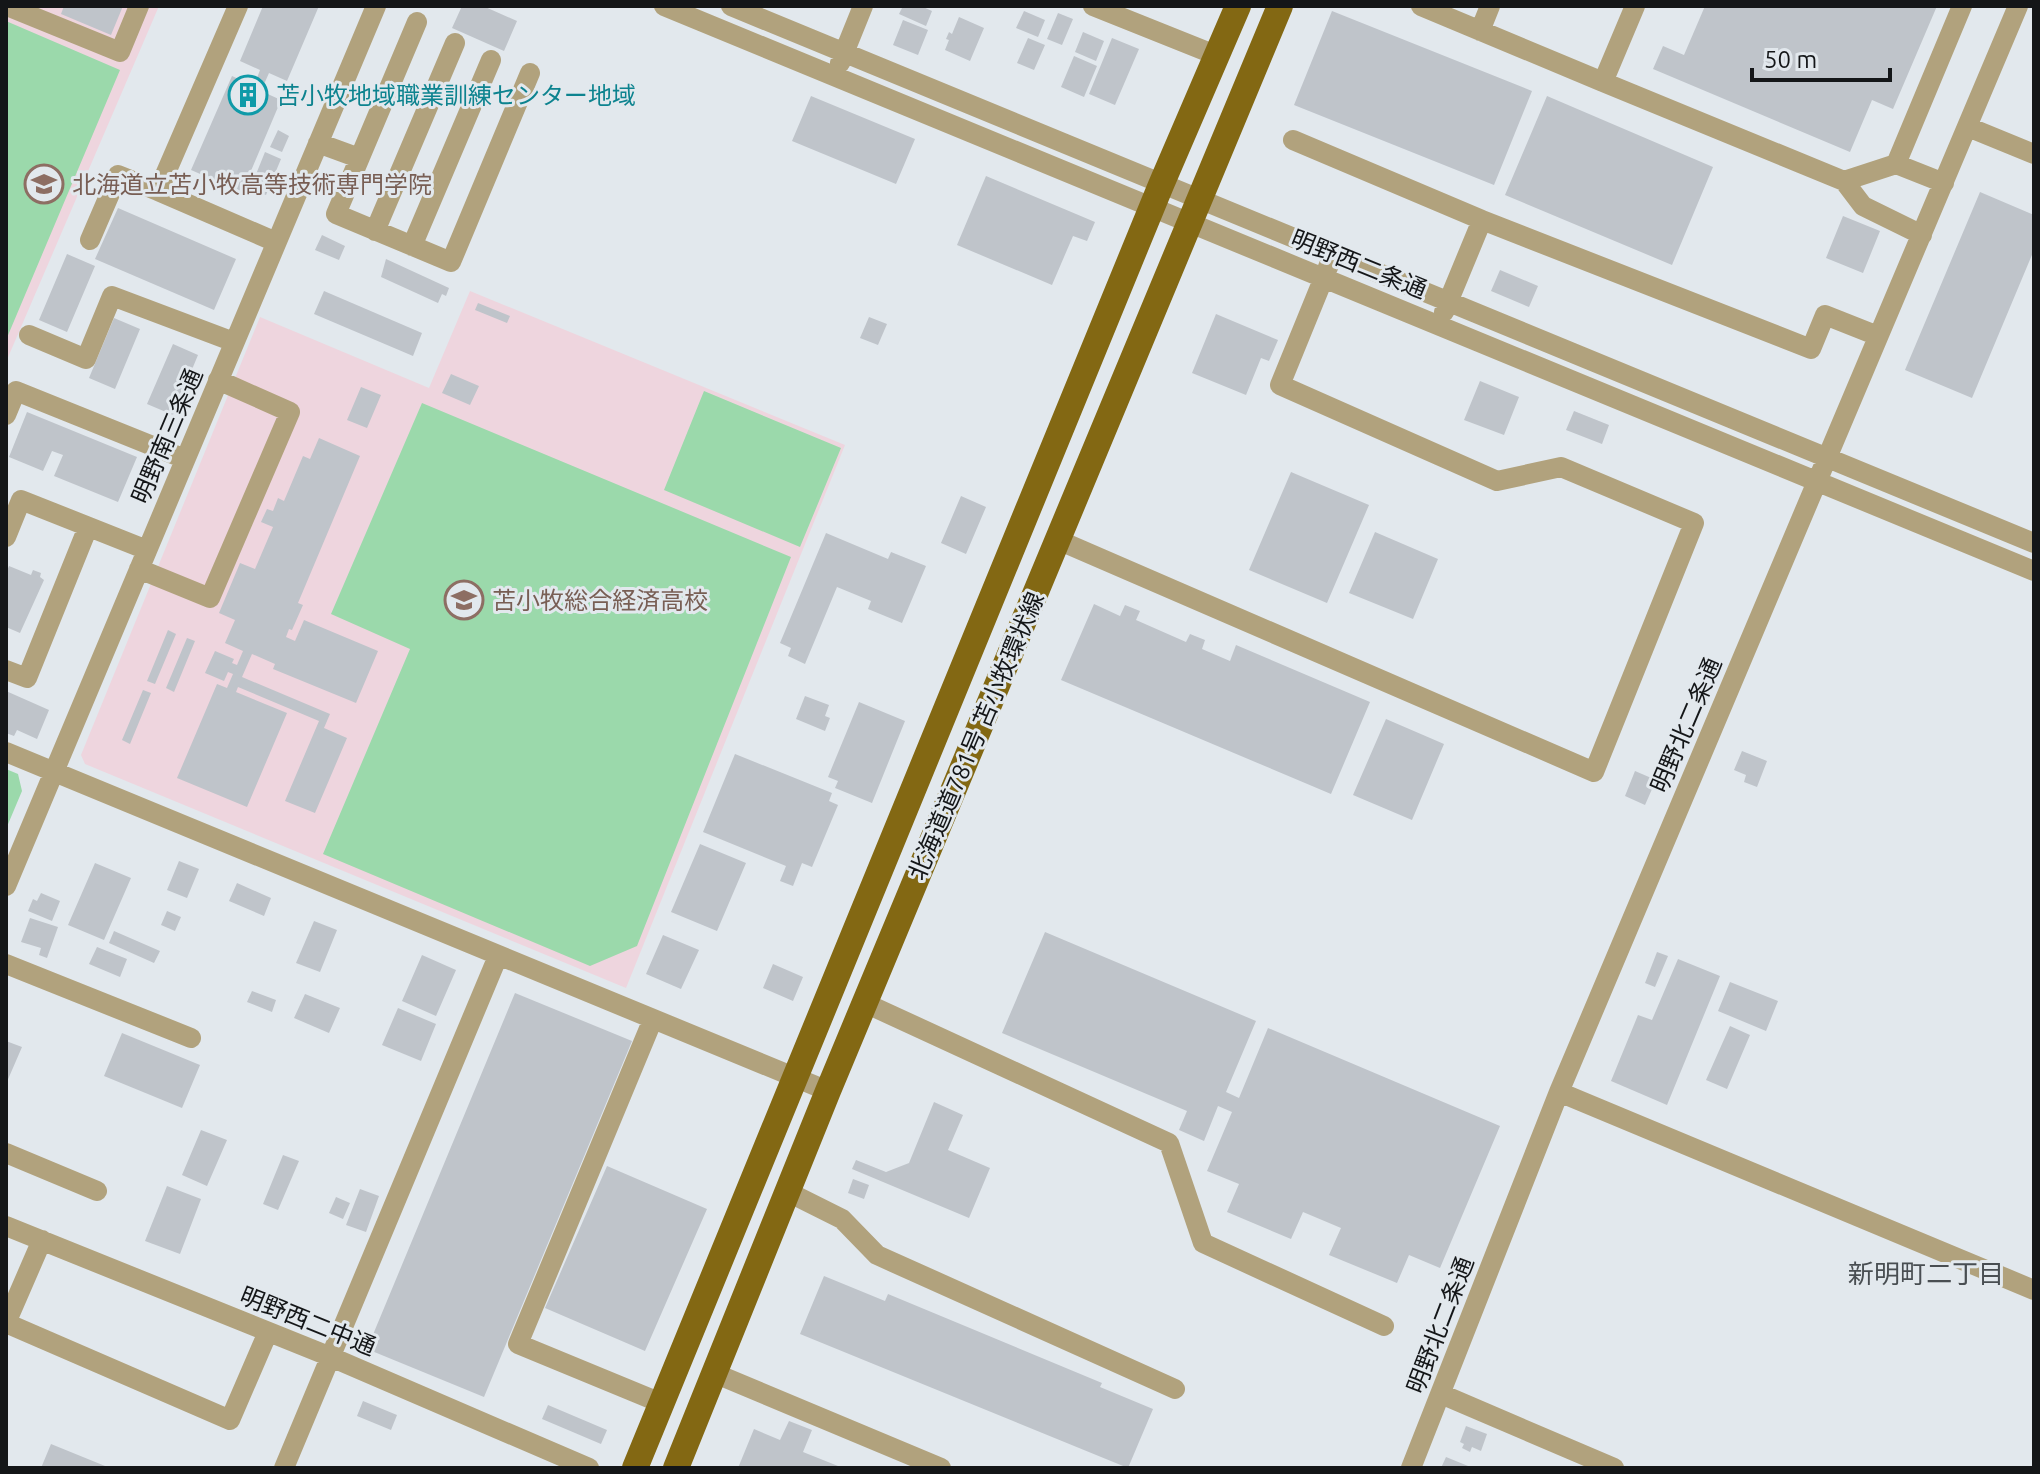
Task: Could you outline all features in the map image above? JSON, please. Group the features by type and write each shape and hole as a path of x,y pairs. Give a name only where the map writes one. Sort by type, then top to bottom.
{"main road":[{"name":"北海道道781号 苫小牧環状線","path":"635,1468 1156,197 1238,6"},
{"name":"北海道道781号 苫小牧環状線","path":"676,1468 828,1091 1280,6"}],"street":[{"path":"7,6 120,52 139,6"},
{"path":"158,191 238,6"},
{"name":"明野南三条通","path":"6,886 376,6"},
{"name":"明野西二条通","path":"664,6 834,78 1194,211 1333,255 2034,543"},
{"name":"明野西二条通","path":"731,6 844,52 1156,197"},
{"path":"834,78 863,6"},
{"path":"1093,6 1218,56"},
{"path":"1421,6 1844,181 1863,206 1922,235"},
{"path":"1480,31 1490,6"},
{"path":"1603,82 1635,6"},
{"path":"1896,164 1962,6"},
{"name":"明野北二条通","path":"1411,1468 1559,1092 2018,6"},
{"path":"417,22 336,214 451,262 530,73"},
{"path":"375,231 455,43"},
{"path":"412,246 491,60"},
{"path":"1968,127 2034,154"},
{"path":"1293,140 1482,220 1811,349 1825,315 1878,336"},
{"path":"318,143 359,158"},
{"path":"1844,181 1896,164 1944,183"},
{"path":"90,240 118,175 276,242"},
{"name":"明野西二条通","path":"1194,211 1323,278 2034,571"},
{"path":"1439,326 1482,220"},
{"path":"1058,540 1594,772 1694,523 1561,467 1497,481 1280,385 1333,255"},
{"path":"29,335 86,359 112,296 234,342"},
{"path":"6,537 21,500 88,527 210,598 290,412 218,380"},
{"path":"6,415 16,391 185,459"},
{"path":"6,670 27,678 88,527"},
{"path":"6,752 828,1091"},
{"path":"284,1468 498,956"},
{"path":"6,964 191,1038"},
{"path":"865,1003 1169,1143 1203,1243 1384,1326"},
{"path":"653,1019 518,1344 661,1403"},
{"path":"1559,1092 2034,1290"},
{"path":"6,1153 97,1191"},
{"path":"788,1192 842,1219 877,1255 1175,1389"},
{"name":"明野西二中通","path":"6,1226 331,1357 589,1468"},
{"path":"42,1240 6,1323 230,1420 268,1332"},
{"path":"714,1373 941,1468"},
{"path":"1441,1394 1614,1468"}],"shaded area":[{"name":"北海道立苫小牧高等技術専門学院","path":"6,6 159,6 6,362"},
{"name":"苫小牧総合経済高校","path":"470,291 845,445 626,988 85,764 81,755 260,317 429,388"}],"green space":[{"name":"北海道立苫小牧高等技術専門学院","path":"6,21 120,70 6,340"},
{"path":"704,391 841,448 800,547 664,490"},
{"path":"422,403 791,557 637,946 590,966 323,854 410,649 331,614"},
{"path":"6,769 18,774 22,791 6,829"}],"building":[{"path":"64,6 123,6 111,35 61,14"},
{"name":"苫小牧地域職業訓練センター地域","path":"263,6 319,6 287,81 269,73 261,91 281,100 242,192 191,170 232,76 254,86 260,70 240,61"},
{"path":"462,6 483,6 517,21 504,51 452,28"},
{"path":"903,6 921,6 932,11 926,26 899,14"},
{"path":"1705,6 1937,6 1893,109 1872,100 1850,152 1653,69 1663,46 1684,55"},
{"path":"1024,11 1045,20 1038,37 1016,28"},
{"path":"1332,11 1532,91 1494,185 1294,105"},
{"path":"1058,13 1073,19 1062,45 1047,39"},
{"path":"959,17 984,28 970,61 945,50 949,40 946,39 949,32 952,34"},
{"path":"903,20 928,30 918,55 893,45"},
{"path":"1083,32 1104,41 1096,61 1075,52"},
{"path":"1028,38 1045,45 1034,70 1017,63"},
{"path":"1112,38 1139,49 1115,105 1089,94"},
{"path":"1074,56 1097,66 1084,97 1061,87"},
{"path":"811,96 915,139 896,184 792,141"},
{"path":"1547,96 1713,167 1672,265 1505,195"},
{"path":"278,130 289,136 282,152 270,147"},
{"path":"265,152 281,159 266,195 250,189"},
{"path":"986,176 1095,222 1087,241 1073,236 1052,285 957,245"},
{"path":"1980,192 2034,215 2034,250 1972,398 1905,370"},
{"path":"118,208 236,259 214,310 95,259"},
{"path":"1843,216 1880,231 1863,273 1826,258"},
{"path":"322,235 345,246 339,260 315,250"},
{"path":"67,254 95,266 67,332 39,320"},
{"path":"386,259 449,288 446,296 442,294 438,303 381,277"},
{"path":"1500,270 1538,286 1529,307 1491,291"},
{"path":"324,291 422,333 413,356 314,314"},
{"path":"478,303 510,316 507,323 475,310"},
{"path":"1216,314 1278,340 1269,361 1261,358 1246,395 1192,373"},
{"path":"869,317 887,324 878,345 860,338"},
{"path":"114,318 140,329 115,389 89,378"},
{"path":"173,344 198,355 173,415 147,404"},
{"path":"451,374 479,386 470,405 442,393"},
{"path":"1480,381 1519,397 1504,435 1464,420"},
{"path":"361,387 381,395 367,428 347,420"},
{"path":"1574,411 1609,425 1602,444 1566,430"},
{"path":"27,412 137,457 118,502 54,476 63,455 52,451 43,471 9,457"},
{"path":"319,438 360,456 298,603 303,605 286,637 295,641 304,620 378,651 356,703 273,669 275,664 252,654 242,677 330,714 324,728 347,738 315,813 285,801 319,721 238,687 236,692 287,713 247,807 177,778 217,684 227,688 233,674 228,672 224,681 205,673 215,651 234,659 232,663 237,665 243,651 225,643 235,620 219,613 240,563 255,569 273,527 261,522 267,509 273,511 278,498 284,501 303,456 310,459"},
{"path":"1291,472 1369,505 1327,603 1249,570"},
{"path":"961,496 986,507 966,554 941,543"},
{"path":"1375,532 1438,559 1413,619 1349,593"},
{"path":"826,533 888,559 891,552 926,566 902,623 868,609 871,601 837,587 805,664 788,656 791,648 780,643"},
{"path":"9,566 31,575 33,570 41,573 40,577 44,580 20,633 6,627 6,573"},
{"path":"1094,604 1120,616 1125,605 1140,611 1136,620 1186,642 1190,634 1205,640 1202,649 1230,661 1236,645 1370,702 1331,794 1061,680"},
{"path":"168,630 176,634 155,684 147,681"},
{"path":"187,638 195,641 174,692 166,688"},
{"path":"143,690 151,693 130,744 122,740"},
{"path":"6,691 49,710 37,739 17,730 14,736 6,733"},
{"path":"805,696 829,705 825,716 830,718 825,731 796,719"},
{"path":"859,702 905,721 872,803 835,788 838,781 828,777"},
{"path":"1386,719 1444,744 1412,820 1353,795"},
{"path":"1742,751 1767,761 1757,787 1744,782 1746,775 1734,770"},
{"path":"735,754 832,793 829,801 838,805 812,867 802,863 793,886 780,881 786,866 703,832"},
{"path":"1635,771 1656,780 1645,805 1625,796"},
{"path":"700,844 746,863 717,931 671,912"},
{"path":"179,861 199,869 187,898 167,890"},
{"path":"95,863 131,878 104,940 68,925"},
{"path":"237,883 271,898 264,916 229,901"},
{"path":"41,893 60,901 52,921 28,911 33,899 37,901"},
{"path":"167,911 181,917 175,931 161,925"},
{"path":"30,918 58,927 47,958 39,955 41,948 21,942"},
{"path":"314,921 337,930 320,972 296,963"},
{"path":"114,931 160,951 154,963 109,943"},
{"path":"1045,932 1256,1021 1226,1092 1239,1098 1268,1028 1500,1126 1440,1268 1409,1255 1397,1283 1329,1255 1341,1228 1303,1212 1291,1239 1227,1212 1239,1184 1207,1171 1232,1112 1218,1106 1204,1141 1179,1130 1187,1111 1002,1033"},
{"path":"663,935 699,950 681,989 646,974"},
{"path":"97,947 127,959 120,977 89,964"},
{"path":"1657,952 1668,956 1655,987 1645,983"},
{"path":"422,955 456,970 436,1016 402,1001"},
{"path":"1678,959 1720,976 1667,1105 1611,1081 1638,1015 1652,1020"},
{"path":"773,964 803,977 793,1001 763,988"},
{"path":"1730,982 1778,1001 1766,1031 1718,1011"},
{"path":"252,991 276,1000 272,1012 247,1002"},
{"path":"515,993 632,1041 484,1397 367,1349"},
{"path":"305,994 340,1008 329,1033 294,1018"},
{"path":"398,1008 436,1024 421,1061 382,1045"},
{"path":"1730,1026 1750,1035 1727,1089 1706,1080"},
{"path":"122,1033 200,1065 182,1108 104,1076"},
{"path":"6,1041 22,1047 6,1084"},
{"path":"934,1102 963,1115 948,1150 990,1168 969,1218 852,1169 856,1160 886,1172 909,1163"},
{"path":"201,1130 227,1140 207,1186 182,1175"},
{"path":"283,1155 299,1161 278,1210 263,1204"},
{"path":"607,1166 707,1209 645,1351 545,1308"},
{"path":"853,1179 869,1185 864,1199 848,1193"},
{"path":"167,1186 201,1199 180,1254 145,1241"},
{"path":"360,1189 379,1196 366,1232 346,1225"},
{"path":"336,1197 350,1203 343,1219 329,1213"},
{"path":"824,1276 885,1301 888,1294 1102,1383 1100,1387 1153,1409 1128,1468 800,1334"},
{"path":"363,1401 397,1415 391,1430 357,1416"},
{"path":"548,1405 607,1430 601,1444 542,1419"},
{"path":"789,1421 812,1430 803,1452 843,1468 738,1468 754,1429 780,1440"},
{"path":"1466,1426 1487,1434 1481,1451 1472,1447 1470,1452 1462,1448 1464,1444 1460,1442"},
{"path":"51,1444 110,1468 41,1468"},
{"path":"1446,1457 1473,1468 1441,1468"}],"place":[{"name":"苫小牧地域職業訓練センター地域","path":"248,95"},
{"name":"北海道立苫小牧高等技術専門学院","path":"44,184"},
{"name":"苫小牧総合経済高校","path":"464,600"}],"district":[{"name":"新明町二丁目","path":"1926,1273"}]}
